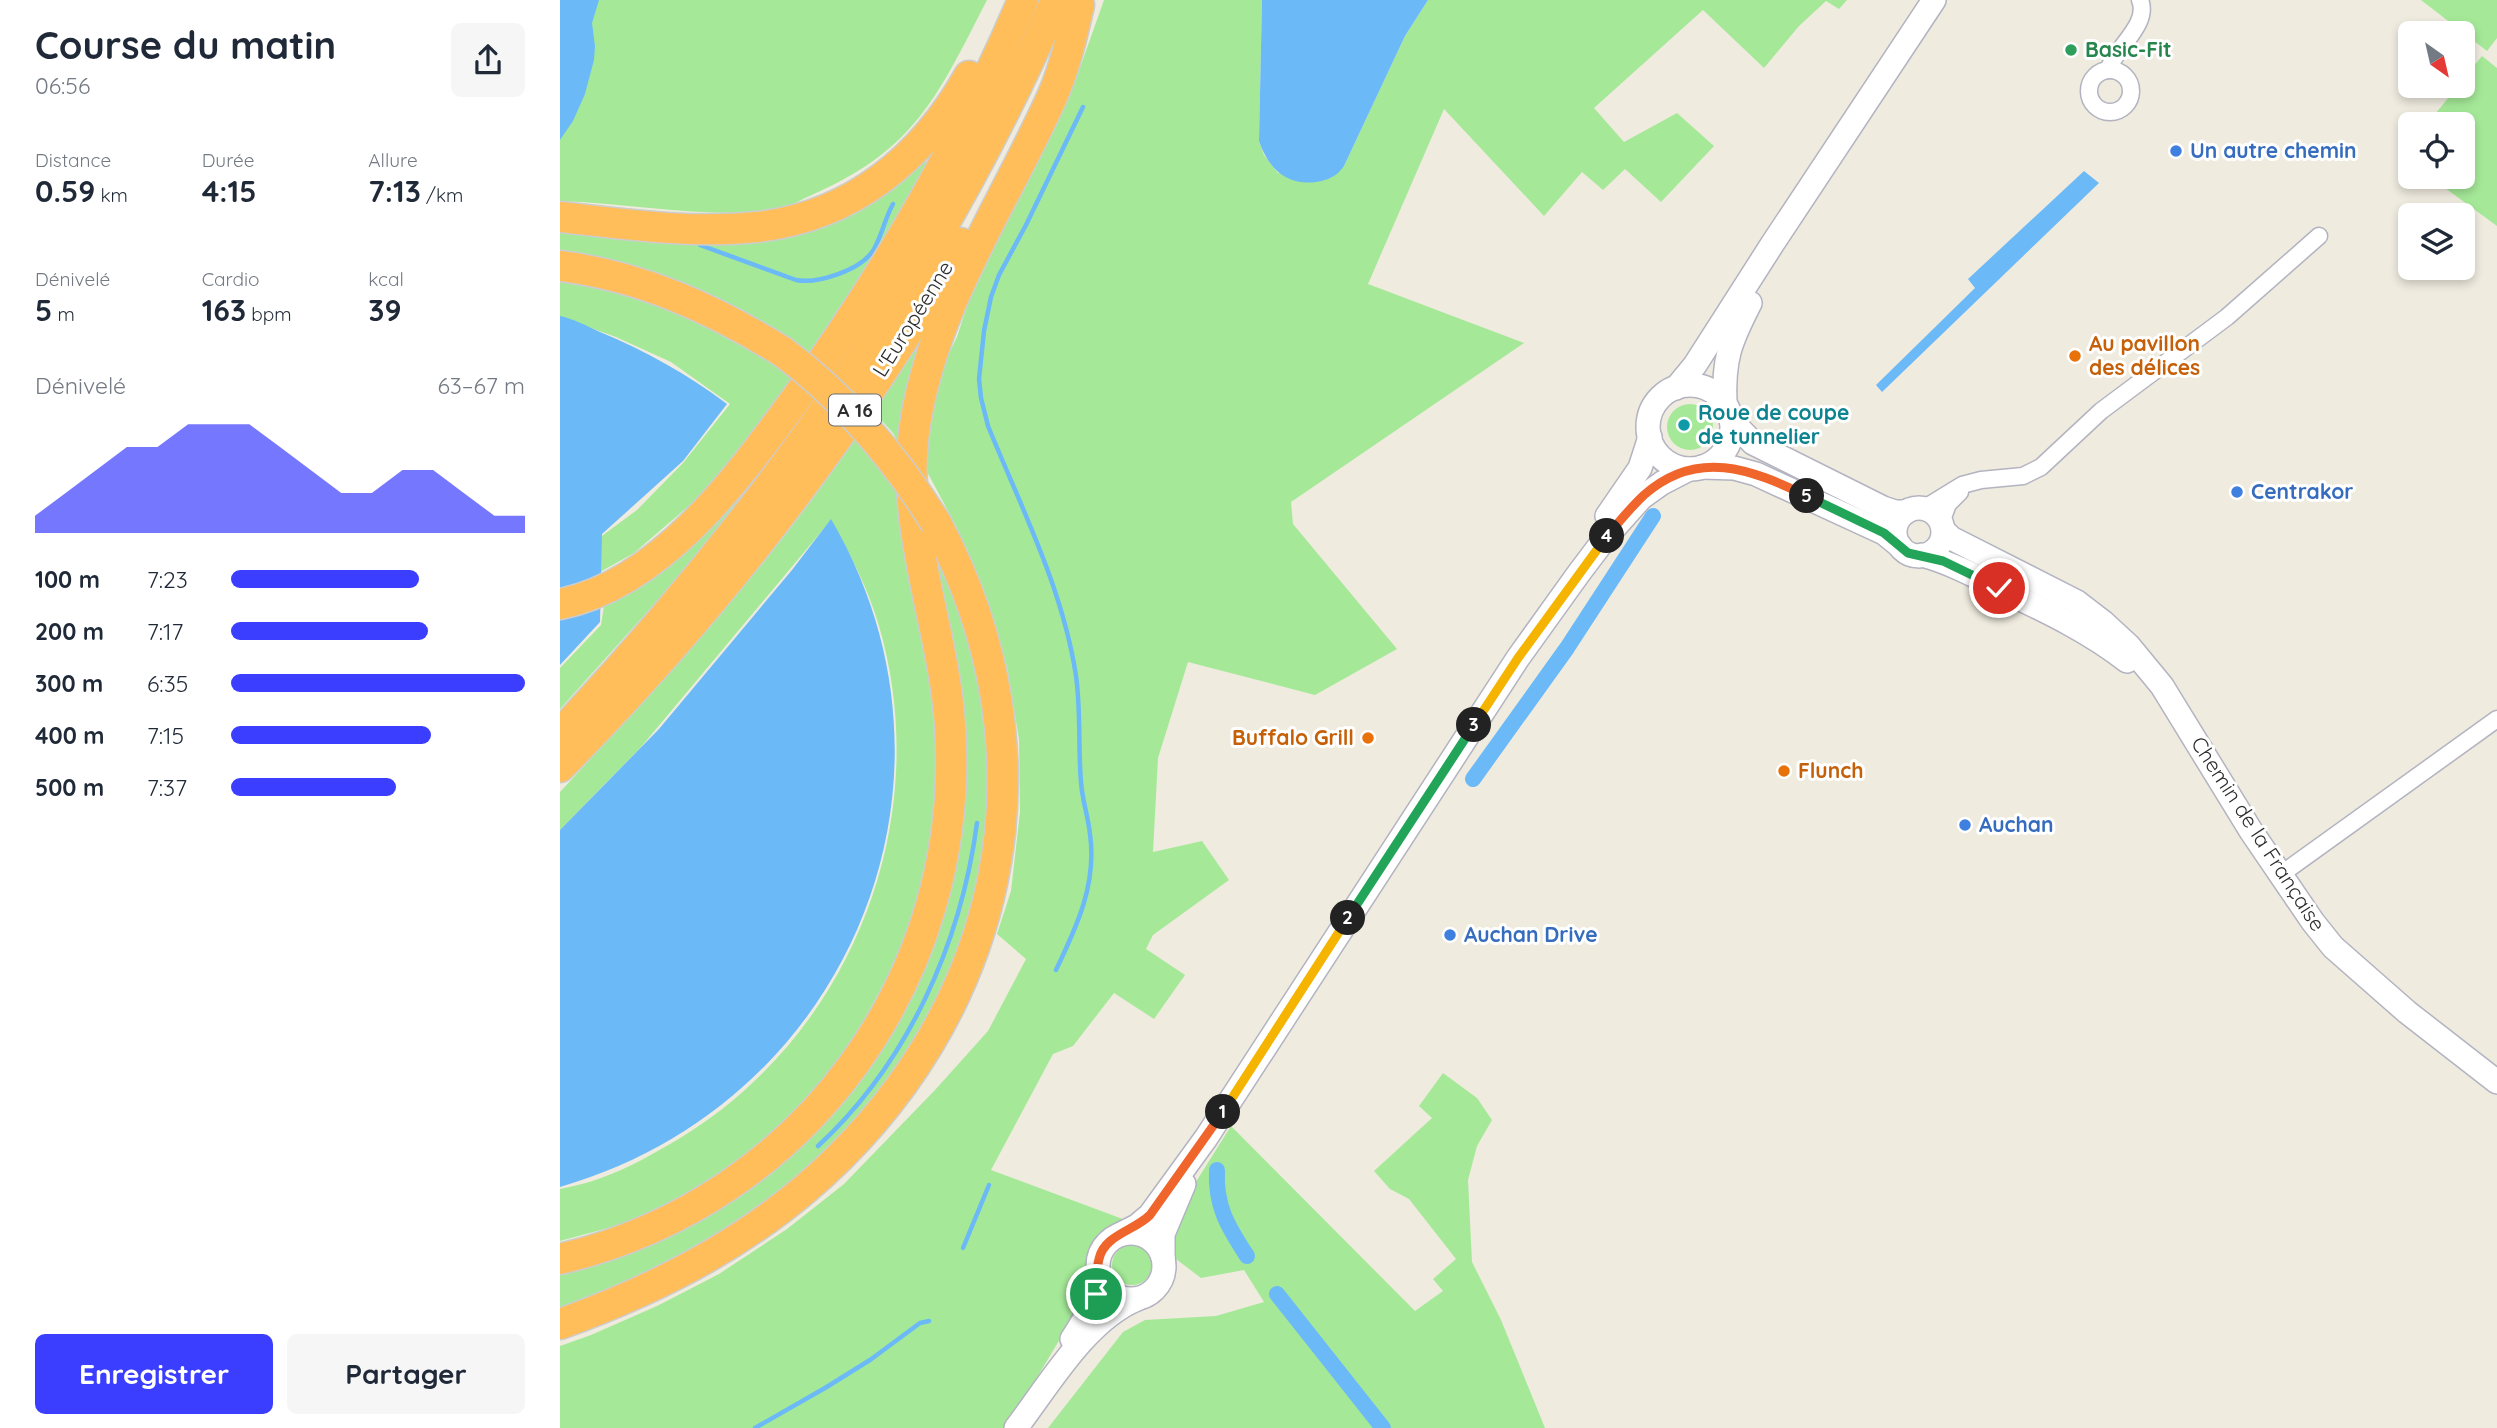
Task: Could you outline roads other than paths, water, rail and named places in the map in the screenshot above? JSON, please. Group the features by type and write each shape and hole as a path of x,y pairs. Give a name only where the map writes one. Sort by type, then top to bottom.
{"highway":[{"path":"560,218 681,228 736,229 777,224 835,205 889,173 936,129 969,75 1005,0"},
{"path":"560,604 605,588 642,567 663,550 694,522 743,467 786,412 852,317 935,180 972,110 1023,0"},
{"path":"560,1258 626,1239 686,1211 732,1182 775,1149 818,1108 857,1060 884,1018 917,952 944,855 952,768 946,683 922,572 912,498 911,455 915,424 927,370 947,316 983,236 1052,97 1064,66 1072,2"},
{"name":"L'Européenne","path":"560,734 638,649 715,558 788,464 849,378 906,290 966,187 1020,80 1072,2"},
{"name":"L'Européenne","path":"560,767 657,663 734,572 809,475 861,401 943,274 986,197 1042,89 1072,2"},
{"path":"560,265 624,278 684,299 734,322 783,352 827,387 858,417 899,467 936,523 962,574 986,646 998,704 1003,765 1000,830 989,900 974,950 953,1000 924,1054 894,1097 847,1150 804,1190 754,1227 692,1266 627,1298 560,1324"}],"main road":[{"path":"1016,1428 1039,1396 1089,1312 1096,1294 1099,1259 1103,1248 1150,1215 1206,1138 1518,658 1578,559 1632,482 1646,453 1653,409 1664,395 1676,388 1690,373 1934,0"},
{"path":"1518,658 1598,548 1634,505 1647,493 1695,468 1713,463 1726,449 1731,435 1724,373 1728,347 1794,212"},
{"path":"1676,388 1706,388 1728,412"},
{"name":"Chemin de la Française","path":"1728,412 1752,443 1883,508 1928,519 1951,538 2069,597 2094,614 2143,661 2183,717 2280,875 2340,955 2407,1012 2497,1082"},
{"path":"1650,438 1662,458 1671,464 1695,468 1734,468 1765,477 1884,533 1900,546 1910,554 1922,555 1937,547 1928,519 1900,517 1896,527 1896,539 1900,546"},
{"name":"Chemin de la Française","path":"1922,555 1943,561 1999,588 2104,644 2141,674 2183,717"},
{"path":"1039,1396 1104,1321 1119,1308 1153,1291 1160,1282 1164,1272 1162,1241 1165,1227 1206,1138"},
{"path":"1121,1234 1144,1236 1157,1246 1163,1256"},
{"path":"1098,1270 1101,1282 1114,1295 1125,1299 1138,1299"}],"street":[{"path":"2108,70 2117,51 2142,18 2140,0"},
{"path":"1928,519 1972,482 2023,476 2041,467 2101,411 2227,317 2319,236"},
{"path":"2280,875 2497,719"}],"water":[{"path":"560,0 599,0 592,23 594,60 585,94 573,121 560,140"},
{"path":"1262,0 1428,0 1405,36 1344,166 1329,179 1305,182 1287,178 1273,167 1259,141"},
{"path":"2084,171 2099,183 1882,392 1876,385 1975,288 1968,279"},
{"path":"560,316 650,355 727,404 683,461 602,534 600,622 560,665"},
{"path":"831,519 875,619 894,722 889,823 861,920 813,1008 746,1084 661,1145 560,1187 560,830 659,729 792,570"}],"waterway":[{"path":"1056,970 1084,904 1091,870 1090,834 1081,782 1076,676 1070,644 1051,580 988,426 979,379 984,331 999,275 1083,107"},
{"path":"700,245 796,280 816,280 839,274 868,257 877,244 893,204"},
{"path":"1473,779 1567,648 1653,516"},
{"path":"818,1146 850,1113 879,1077 904,1039 925,998 958,912 977,823"},
{"path":"1217,1170 1218,1195 1224,1216 1247,1256"},
{"path":"963,1248 989,1185"},
{"path":"1277,1294 1383,1428"},
{"path":"755,1428 870,1360 920,1323 929,1321"}],"place":[{"name":"Basic-Fit","path":"2071,50"},
{"name":"Un autre chemin","path":"2176,151"},
{"name":"Au pavillon des délices","path":"2075,356"},
{"name":"Roue de coupe de tunnelier","path":"1684,425"},
{"name":"Centrakor","path":"2237,492"},
{"name":"Buffalo Grill","path":"1368,738"},
{"name":"Flunch","path":"1784,771"},
{"name":"Auchan","path":"1965,825"},
{"name":"Auchan Drive","path":"1450,935"}]}
